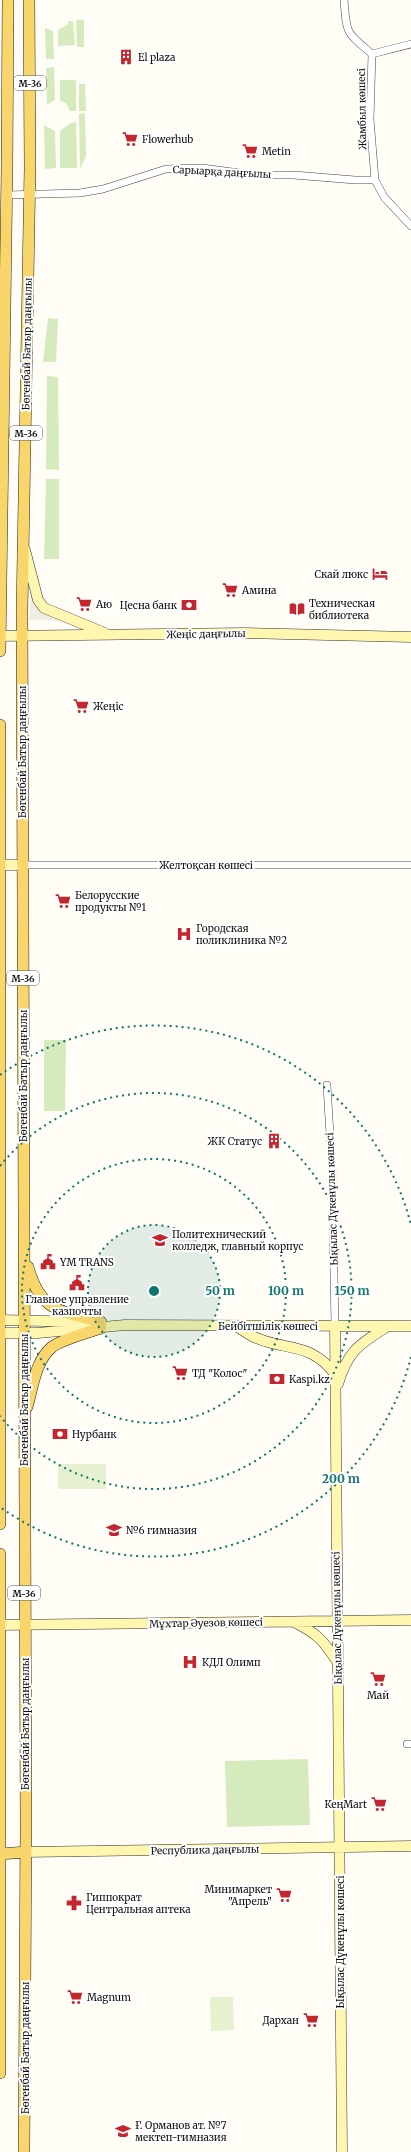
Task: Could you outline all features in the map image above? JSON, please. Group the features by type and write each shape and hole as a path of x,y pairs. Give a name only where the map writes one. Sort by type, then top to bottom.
{"main road":[{"name":"M-36","path":"0,651 6,299 4,195 8,0"},
{"name":"Бөгенбай Батыр даңғылы","path":"24,2152 26,1852 24,1625 25,1320 22,636 30,194 29,0"},
{"path":"0,282 6,299"},
{"path":"23,543 38,600 44,608 109,635"},
{"name":"Жеңіс даңғылы","path":"0,636 243,633 411,638"},
{"name":"M-36","path":"0,725 0,1524"},
{"name":"Желтоқсан көшесі","path":"0,866 22,865"},
{"path":"24,1256 31,1280 41,1298 54,1308 101,1325"},
{"name":"Бейбітшілік көшесі","path":"0,1320 25,1320 101,1325 411,1326"},
{"path":"24,1419 43,1358 53,1347 101,1325"},
{"name":"Бейбітшілік көшесі","path":"1,1333 25,1333 101,1325"},
{"path":"236,1326 252,1336 312,1353 325,1361 335,1374"},
{"name":"Ықылас Дүкенұлы көшесі","path":"335,1326 342,2152"},
{"path":"335,1395 343,1367 350,1354 361,1344 388,1326"},
{"name":"M-36","path":"0,1554 0,1851"},
{"name":"Мұхтар Әуезов көшесі","path":"0,1625 411,1620"},
{"path":"292,1621 312,1631 323,1640 338,1663"},
{"name":"Республика даңғылы","path":"0,1851 26,1852 411,1846"},
{"path":"0,1851 0,2073"}],"street":[{"name":"Жамбыл көшесі","path":"344,0 346,29 355,40 372,54 370,119 375,180"},
{"path":"372,54 411,44"},
{"name":"Сарыарқа даңғылы","path":"4,195 80,193 103,189 166,169 202,168 255,175 294,175 355,180 375,180"},
{"path":"375,180 384,197 411,226"},
{"name":"Желтоқсан көшесі","path":"22,865 411,865"},
{"name":"Ықылас Дүкенұлы көшесі","path":"327,1085 332,1168 335,1326"}],"green space":[{"path":"76,20 84,20 84,47 77,47"},
{"path":"69,21 73,21 75,45 58,46 58,30 67,25"},
{"path":"45,28 53,31 54,59 46,59"},
{"path":"54,67 55,100 47,105 46,68"},
{"path":"60,80 76,80 76,111 70,111 66,103 60,101"},
{"path":"79,84 85,84 86,111 79,111"},
{"path":"85,113 86,156 80,169 79,114"},
{"path":"76,122 77,168 60,168 60,131 71,123"},
{"path":"44,125 55,131 56,168 45,169"},
{"path":"48,318 58,319 56,362 43,362"},
{"path":"47,376 58,377 59,470 46,469"},
{"path":"46,479 59,479 59,559 44,559"},
{"path":"44,1040 66,1040 65,1111 44,1111"},
{"path":"58,1464 106,1464 106,1489 58,1489"},
{"path":"308,1759 310,1825 227,1827 225,1761"},
{"path":"210,1997 233,1997 234,2030 211,2031"}],"shaded area":[{"path":"31,594 36,606 42,612 70,621 29,620"}],"place":[{"name":"El plaza","path":"126,57"},
{"name":"Flowerhub","path":"130,139"},
{"name":"Metin","path":"250,151"},
{"name":"Скай люкс","path":"380,574"},
{"name":"Амина","path":"230,590"},
{"name":"Аю","path":"84,604"},
{"name":"Цесна банк","path":"189,605"},
{"name":"Техническая библиотека","path":"297,609"},
{"name":"Жеңіс","path":"81,706"},
{"name":"Белорусские продукты №1","path":"63,901"},
{"name":"Городская поликлиника №2","path":"184,934"},
{"name":"ЖК Статус","path":"274,1141"},
{"name":"Политехнический колледж, главный корпус","path":"160,1240"},
{"name":"YM TRANS","path":"48,1262"},
{"name":"Главное управление казпочты","path":"77,1283"},
{"name":"ТД \"Колос\"","path":"180,1373"},
{"name":"Kaspi.kz","path":"277,1379"},
{"name":"Нурбанк","path":"60,1434"},
{"name":"№6 гимназия","path":"114,1530"},
{"name":"КДЛ Олимп","path":"190,1662"},
{"name":"Май","path":"378,1679"},
{"name":"КеңMart","path":"379,1804"},
{"name":"Минимаркет \"Апрель\"","path":"284,1895"},
{"name":"Гиппократ Центральная аптека","path":"74,1903"},
{"name":"Magnum","path":"75,1997"},
{"name":"Дархан","path":"311,2020"},
{"name":"Ғ. Орманов ат. №7 мектеп-гимназия","path":"123,2131"}]}
